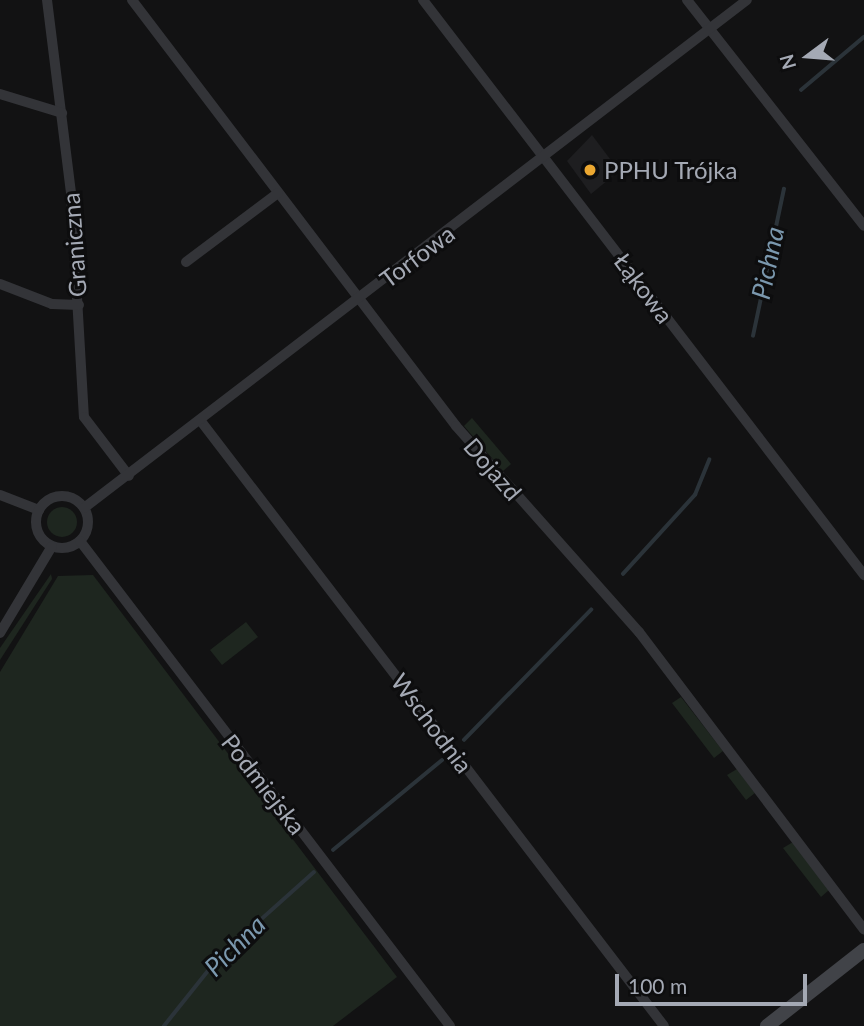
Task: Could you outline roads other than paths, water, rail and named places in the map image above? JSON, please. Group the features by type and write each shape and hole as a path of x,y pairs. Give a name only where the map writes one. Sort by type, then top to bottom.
{"street":[{"name":"Graniczna","path":"47,0 62,113 79,306 84,417 130,476"},
{"name":"Dojazd","path":"132,0 456,426 639,632 864,930"},
{"name":"Łąkowa","path":"423,0 864,575"},
{"path":"687,0 864,226"},
{"name":"Torfowa","path":"84,508 130,476 747,0"},
{"path":"0,94 62,113"},
{"path":"186,262 278,193"},
{"path":"0,284 52,303 79,306"},
{"name":"Wschodnia","path":"200,420 664,1026"},
{"path":"0,495 39,510"},
{"path":"65,496 84,508 88,525 80,541 67,547 52,546 37,527 39,510 50,499 65,496"},
{"name":"Podmiejska","path":"80,541 450,1026"},
{"path":"0,633 52,546"},
{"path":"767,1026 864,950"}],"waterway":[{"name":"Pichna","path":"801,90 864,37"},
{"name":"Pichna","path":"753,336 784,189"},
{"name":"Pichna","path":"623,574 695,495 709,460"},
{"name":"Pichna","path":"464,740 591,610"},
{"name":"Pichna","path":"333,850 442,760"},
{"name":"Pichna","path":"164,1026 219,957 314,872"}],"place":[{"name":"PPHU Trójka","path":"590,170"}]}
